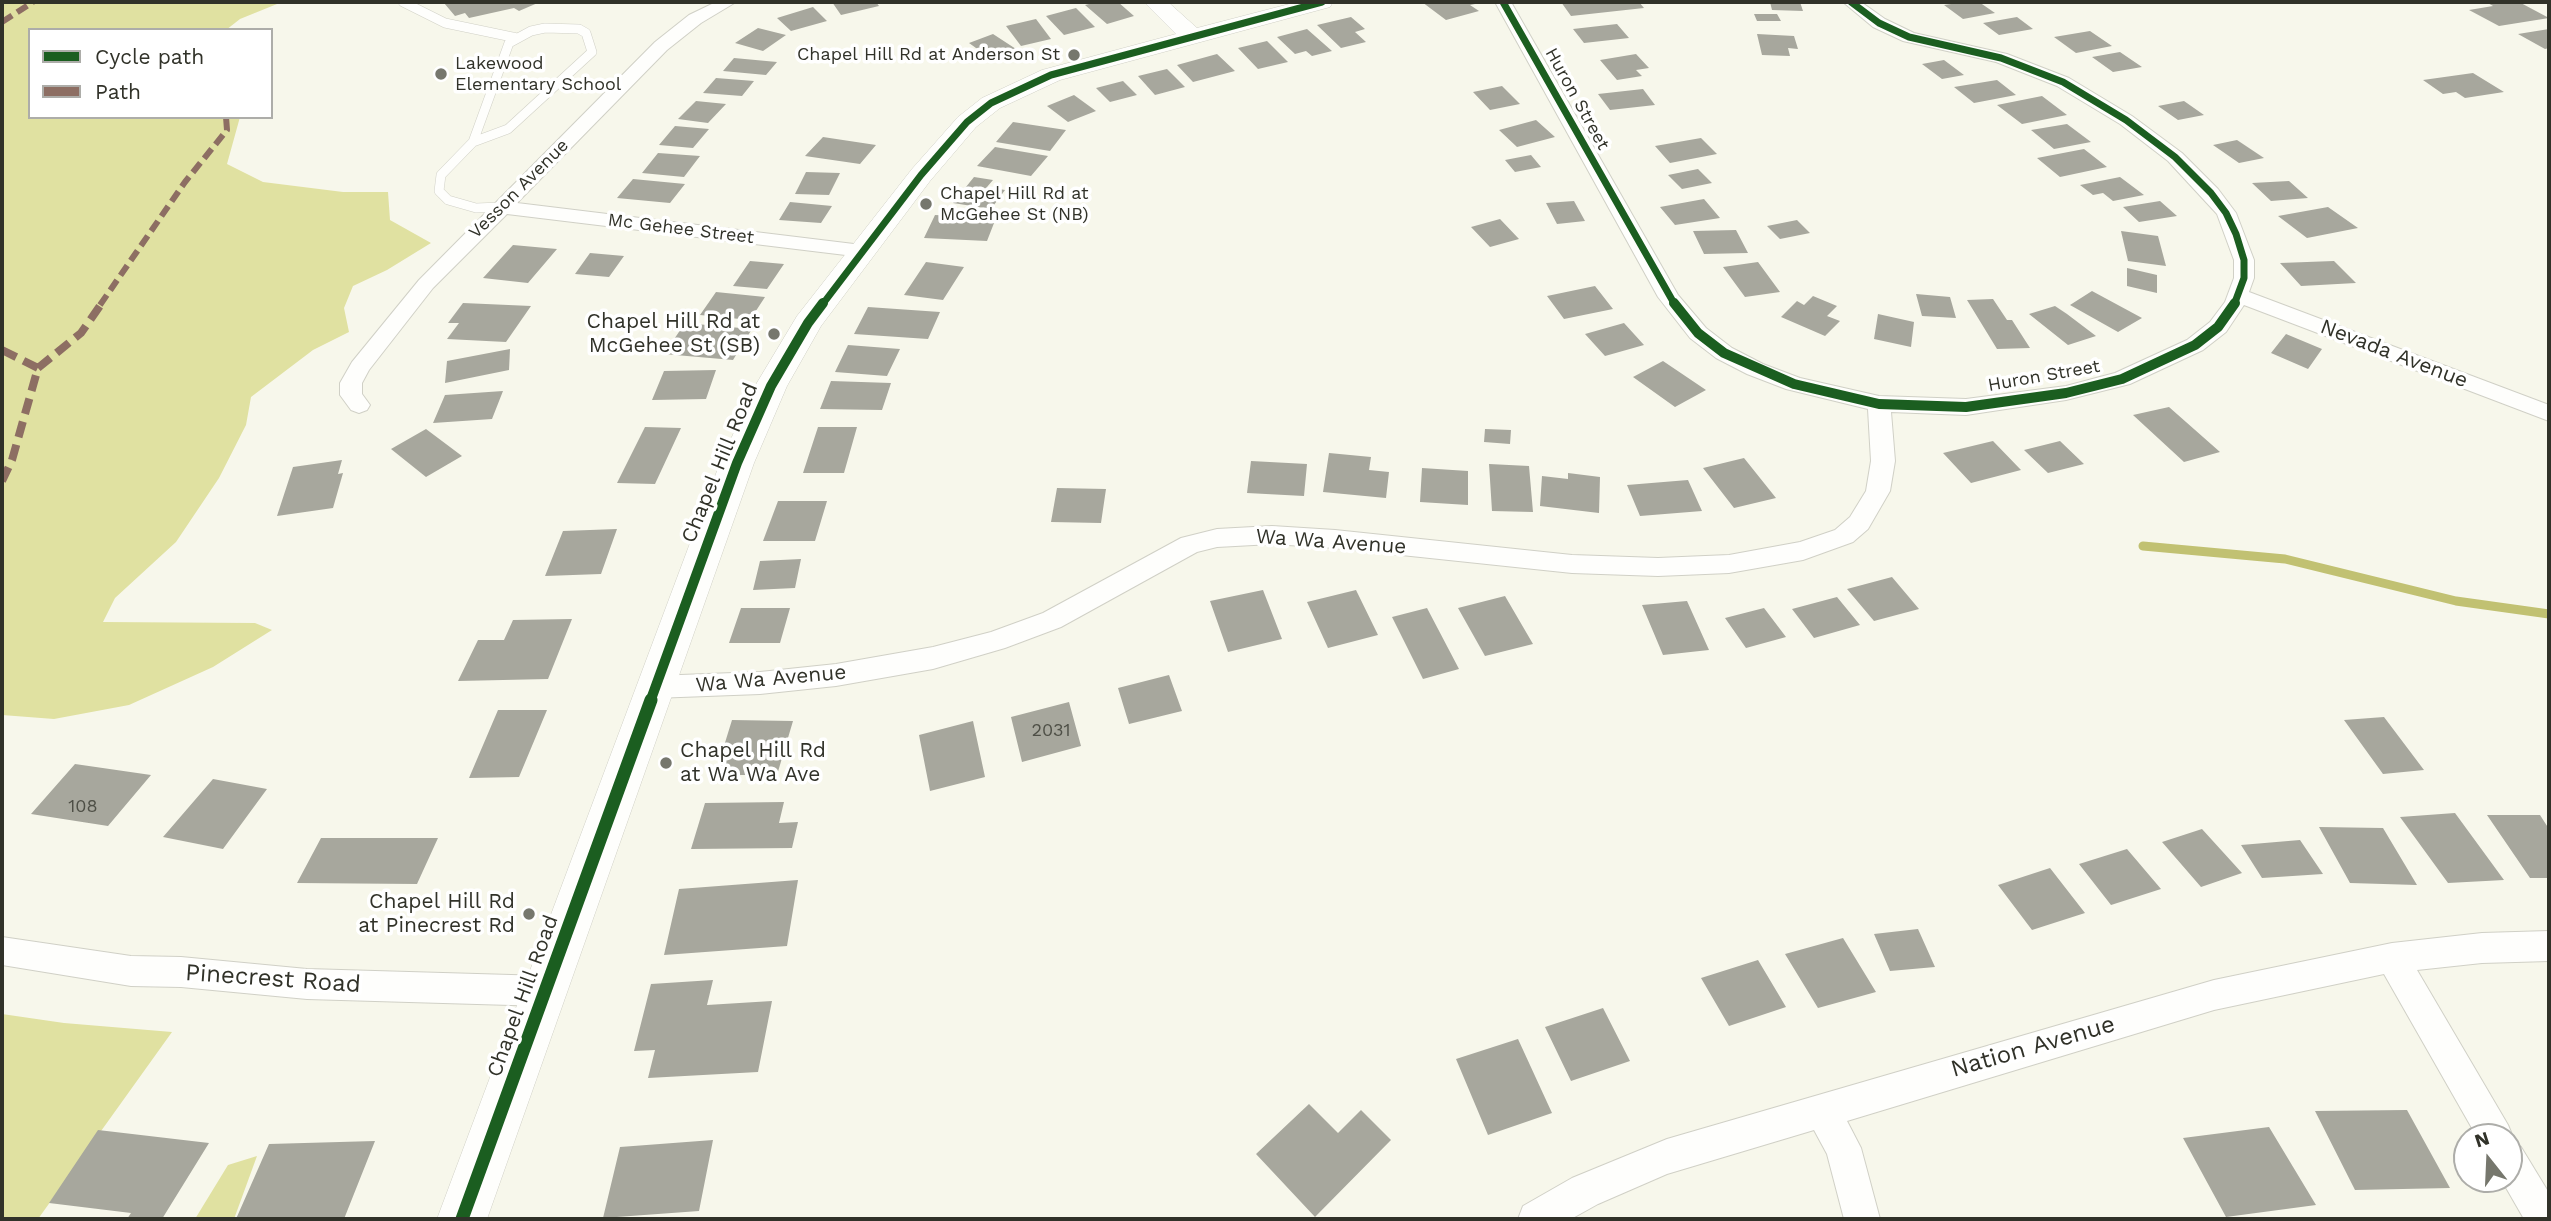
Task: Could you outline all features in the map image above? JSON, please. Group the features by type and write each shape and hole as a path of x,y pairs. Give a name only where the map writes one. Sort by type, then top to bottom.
{"street":[{"name":"Vesson Avenue","path":"359,405 351,395 351,383 360,367 426,284 661,46 695,19 727,2"},
{"path":"1155,2 1192,36"},
{"name":"Chapel Hill Road","path":"462,1219 737,463 771,386 808,323 948,143 967,122 991,103 1051,75 1321,2"},
{"name":"Huron Street","path":"1503,2 1669,297 1683,317 1724,353 1755,369 1805,387 1879,404 1966,407 2066,393 2122,379 2195,345 2218,327 2238,295 2244,278 2244,260 2236,234 2225,213 2211,193 2189,171 2126,120 2063,82 2001,58 1909,37 1879,23 1851,2"},
{"name":"Mc Gehee Street","path":"500,207 862,251"},
{"name":"Nevada Avenue","path":"2238,295 2549,413"},
{"name":"Wa Wa Avenue","path":"654,687 760,683 836,675 933,658 996,641 1052,620 1190,544 1217,538 1272,535 1322,538 1572,564 1658,567 1729,564 1803,551 1844,536 1858,523 1878,491 1883,461 1879,404"},
{"name":"Nation Avenue","path":"1536,1219 1585,1191 1667,1157 2214,995 2392,958 2482,948 2549,946"},
{"name":"Pinecrest Road","path":"2,951 131,971 181,972 307,984 545,990"},
{"path":"2392,958 2488,1123"},
{"path":"1823,1112 1843,1148 1862,1219"},
{"path":"2523,1183 2544,1219"}],"lane":[{"path":"403,2 445,23 517,38"},
{"path":"473,142 508,130 592,52 591,41 586,33 579,29 545,28 509,43 473,142 441,175 439,191 448,200 476,208 500,207"}],"green space":[{"path":"2,2 282,2 240,19 229,28 28,28 28,119 239,119 227,164 263,182 343,192 388,192 390,220 431,243 387,270 353,286 344,308 349,332 313,350 251,397 246,425 219,478 176,542 115,598 103,622 255,623 272,630 213,667 129,705 54,719 2,715"},
{"path":"2,1014 64,1023 172,1032 38,1219 2,1219"},
{"path":"257,1156 234,1219 195,1219 228,1165"}],"building":[{"path":"540,2 519,11 514,8 469,18 465,13 455,16 444,3"},
{"path":"832,2 876,2 879,6 841,15"},
{"path":"1118,2 1134,16 1107,24 1085,5"},
{"path":"1422,2 1480,3 1470,5 1479,11 1446,20"},
{"path":"1561,2 1639,2 1644,8 1571,16"},
{"path":"1770,2 1800,2 1803,11 1772,10"},
{"path":"1979,2 1995,13 1963,19 1944,5"},
{"path":"2486,2 2519,2 2549,18 2499,26 2469,10 2493,6"},
{"path":"813,7 827,21 791,31 777,18"},
{"path":"1076,8 1095,27 1064,35 1046,16"},
{"path":"1754,14 1777,14 1781,21 1757,21"},
{"path":"1351,17 1365,29 1355,32 1366,42 1341,48 1317,25"},
{"path":"2017,17 2033,29 1999,35 1983,23"},
{"path":"1036,19 1051,39 1021,46 1006,26"},
{"path":"1617,24 1629,38 1584,43 1573,29"},
{"path":"758,28 786,35 763,51 735,43"},
{"path":"1307,29 1332,51 1312,56 1306,51 1295,54 1277,37"},
{"path":"2549,29 2549,48 2545,49 2518,34"},
{"path":"2090,31 2112,46 2076,53 2054,37"},
{"path":"993,34 1016,49 990,58 969,43"},
{"path":"1757,34 1794,36 1798,49 1788,48 1790,56 1762,55"},
{"path":"1267,41 1288,62 1258,69 1238,48"},
{"path":"2120,52 2142,67 2113,72 2092,57"},
{"path":"1217,54 1235,71 1193,82 1177,65"},
{"path":"1636,54 1649,68 1636,70 1642,76 1617,80 1600,60"},
{"path":"734,58 777,62 766,75 723,71"},
{"path":"1944,60 1964,75 1942,79 1922,64"},
{"path":"1167,69 1185,87 1155,95 1138,76"},
{"path":"2473,73 2504,92 2465,98 2456,92 2443,94 2423,80"},
{"path":"716,78 754,81 742,96 703,93"},
{"path":"1997,80 2016,95 1974,103 1954,87"},
{"path":"1123,81 1137,95 1110,102 1096,88"},
{"path":"1502,86 1520,104 1490,110 1473,92"},
{"path":"1643,89 1655,105 1610,110 1598,94"},
{"path":"1074,95 1096,111 1068,122 1047,106"},
{"path":"2042,96 2067,115 2022,124 1997,105"},
{"path":"696,101 726,104 708,123 678,119"},
{"path":"2184,101 2204,115 2178,120 2158,106"},
{"path":"1536,120 1555,137 1517,147 1499,130"},
{"path":"1013,122 1066,130 1050,151 996,142"},
{"path":"2067,124 2091,142 2054,149 2031,130"},
{"path":"675,126 709,129 693,148 659,145"},
{"path":"823,137 876,145 860,164 805,156"},
{"path":"1701,138 1717,154 1670,163 1655,146"},
{"path":"2237,140 2264,158 2239,163 2213,145"},
{"path":"995,147 1048,156 1031,176 977,166"},
{"path":"2084,149 2107,167 2060,177 2037,158"},
{"path":"658,153 700,156 684,177 642,173"},
{"path":"1531,155 1541,167 1515,172 1505,160"},
{"path":"1698,169 1712,183 1682,189 1668,175"},
{"path":"806,172 840,173 829,195 795,194"},
{"path":"974,177 993,180 987,187 1005,190 991,209 953,203"},
{"path":"2120,177 2144,195 2113,201 2103,193 2093,195 2080,185"},
{"path":"633,179 685,184 670,203 617,198"},
{"path":"2289,181 2308,198 2271,201 2252,183"},
{"path":"1704,199 1720,218 1675,225 1660,207"},
{"path":"1574,201 1585,221 1557,224 1546,203"},
{"path":"2160,201 2177,216 2139,222 2123,207"},
{"path":"790,202 832,206 821,223 779,220"},
{"path":"2328,207 2358,228 2307,238 2278,216"},
{"path":"935,215 996,218 987,241 924,238"},
{"path":"1500,219 1519,239 1490,247 1471,227"},
{"path":"1797,220 1810,233 1780,239 1767,226"},
{"path":"1736,230 1748,253 1704,254 1693,231"},
{"path":"2121,231 2158,236 2166,266 2128,261"},
{"path":"513,245 557,249 528,283 483,278"},
{"path":"590,253 624,256 609,277 575,274"},
{"path":"750,261 784,264 767,289 733,286"},
{"path":"2334,261 2356,283 2301,286 2280,263"},
{"path":"926,262 964,267 943,300 904,295"},
{"path":"1758,262 1780,292 1745,297 1723,267"},
{"path":"2127,268 2157,275 2157,293 2127,286"},
{"path":"1595,286 1613,309 1564,319 1547,296"},
{"path":"2092,291 2142,318 2118,332 2070,305"},
{"path":"716,292 765,297 750,320 700,315"},
{"path":"1916,294 1950,297 1956,318 1922,316"},
{"path":"1813,296 1837,306 1827,316 1840,321 1825,336 1781,317 1797,301 1804,305"},
{"path":"1993,299 2007,320 2012,320 2030,348 1997,349 1967,300"},
{"path":"463,303 531,306 506,342 447,339 459,323 448,323"},
{"path":"2055,306 2096,336 2068,345 2029,314"},
{"path":"868,307 940,312 928,339 854,334"},
{"path":"1878,314 1914,322 1911,347 1874,339"},
{"path":"685,323 752,329 733,360 664,354"},
{"path":"1624,323 1644,345 1605,356 1585,334"},
{"path":"2286,334 2322,349 2308,369 2271,353"},
{"path":"848,345 900,349 887,376 835,372"},
{"path":"510,349 509,370 445,383 447,361"},
{"path":"1663,361 1706,390 1675,407 1633,377"},
{"path":"716,370 706,399 652,400 664,371"},
{"path":"831,381 891,383 882,410 820,409"},
{"path":"503,391 492,419 433,423 445,395"},
{"path":"2169,407 2220,452 2184,462 2133,415"},
{"path":"645,427 681,428 655,484 617,483"},
{"path":"818,427 857,427 844,473 803,473"},
{"path":"426,429 462,456 426,477 391,449"},
{"path":"1485,429 1511,430 1510,444 1484,442"},
{"path":"1993,441 2021,470 1971,483 1943,453"},
{"path":"2060,441 2084,464 2048,473 2024,450"},
{"path":"1329,453 1371,457 1369,470 1389,472 1386,498 1323,492"},
{"path":"1744,458 1776,498 1734,508 1703,468"},
{"path":"342,460 338,474 343,473 333,508 277,516 293,467"},
{"path":"1251,461 1307,464 1304,496 1247,493"},
{"path":"1489,464 1529,466 1533,512 1492,511"},
{"path":"1422,468 1468,471 1468,505 1420,502"},
{"path":"1568,473 1600,477 1599,513 1540,506 1542,476 1568,479"},
{"path":"1688,480 1702,511 1640,516 1627,485"},
{"path":"1057,488 1106,489 1101,523 1051,522"},
{"path":"778,501 827,501 815,541 763,541"},
{"path":"617,529 601,574 545,576 563,531"},
{"path":"801,559 795,588 753,590 760,561"},
{"path":"1892,577 1919,609 1874,621 1847,589"},
{"path":"1263,590 1282,639 1228,652 1210,601"},
{"path":"1356,590 1378,635 1328,648 1307,602"},
{"path":"1505,596 1533,644 1485,656 1458,608"},
{"path":"1837,597 1860,625 1814,638 1792,609"},
{"path":"1687,601 1709,650 1663,655 1642,605"},
{"path":"741,608 790,608 780,643 729,643"},
{"path":"1427,608 1459,669 1423,679 1392,617"},
{"path":"1764,608 1786,637 1746,648 1725,618"},
{"path":"572,619 548,679 458,681 478,640 504,640 513,620"},
{"path":"1169,675 1182,711 1129,724 1118,688"},
{"path":"1069,702 1081,746 1022,762 1011,717"},
{"path":"498,710 547,710 519,777 469,778"},
{"path":"2384,717 2424,770 2383,774 2344,720"},
{"path":"732,720 793,721 777,775 715,775"},
{"path":"973,721 985,777 930,791 919,735"},
{"path":"75,764 151,775 108,826 31,814"},
{"path":"213,779 267,789 223,849 163,837"},
{"path":"784,802 779,823 798,822 792,848 691,849 705,803"},
{"path":"2455,813 2504,880 2448,883 2400,817"},
{"path":"2487,815 2540,815 2549,829 2549,878 2530,878"},
{"path":"2319,827 2383,828 2417,885 2350,883"},
{"path":"2202,829 2242,873 2201,887 2162,842"},
{"path":"321,838 438,838 417,884 297,883"},
{"path":"2300,840 2323,874 2262,878 2241,845"},
{"path":"2127,849 2161,889 2111,905 2079,864"},
{"path":"2050,868 2085,913 2032,930 1998,885"},
{"path":"798,880 787,946 664,955 679,889"},
{"path":"1918,929 1935,967 1890,971 1874,934"},
{"path":"1843,938 1876,992 1818,1008 1785,954"},
{"path":"1758,960 1786,1007 1729,1026 1701,978"},
{"path":"713,980 707,1005 772,1001 758,1072 648,1078 655,1050 634,1051 651,984"},
{"path":"1603,1008 1630,1061 1571,1081 1545,1027"},
{"path":"1518,1039 1552,1113 1488,1135 1456,1059"},
{"path":"1309,1104 1338,1133 1361,1110 1391,1140 1315,1217 1256,1154"},
{"path":"2407,1110 2450,1188 2355,1190 2315,1111"},
{"path":"2269,1127 2316,1205 2226,1217 2183,1138"},
{"path":"98,1130 209,1143 162,1219 127,1219 131,1213 49,1203"},
{"path":"713,1140 699,1211 603,1218 620,1147"},
{"path":"375,1141 344,1219 236,1219 269,1144"}],"waterway":[{"path":"2143,546 2285,559 2456,601 2549,614"}],"marked path":[{"path":"2,22 33,2"},
{"path":"38,368 81,333 185,182 227,130 226,119"},
{"path":"2,350 38,368 12,460 2,481"}],"cycle path":[{"path":"462,1219 737,463 771,386 808,323 921,175 967,122 991,103 1051,75 1322,2"},
{"path":"1503,2 1669,297 1698,333 1724,353 1755,369 1794,384 1879,404 1966,407 2066,393 2122,379 2195,345 2218,327 2235,303 2244,278 2244,260 2226,213 2211,193 2175,157 2126,120 2063,82 2001,58 1909,37 1879,23 1851,2"}],"place":[{"name":"Chapel Hill Rd at Anderson St","path":"1074,55"},
{"name":"Lakewood Elementary School","path":"441,74"},
{"name":"Chapel Hill Rd at McGehee St (NB)","path":"926,204"},
{"name":"Chapel Hill Rd at McGehee St (SB)","path":"774,334"},
{"name":"Chapel Hill Rd at Wa Wa Ave","path":"666,763"},
{"name":"Chapel Hill Rd at Pinecrest Rd","path":"529,914"}]}
